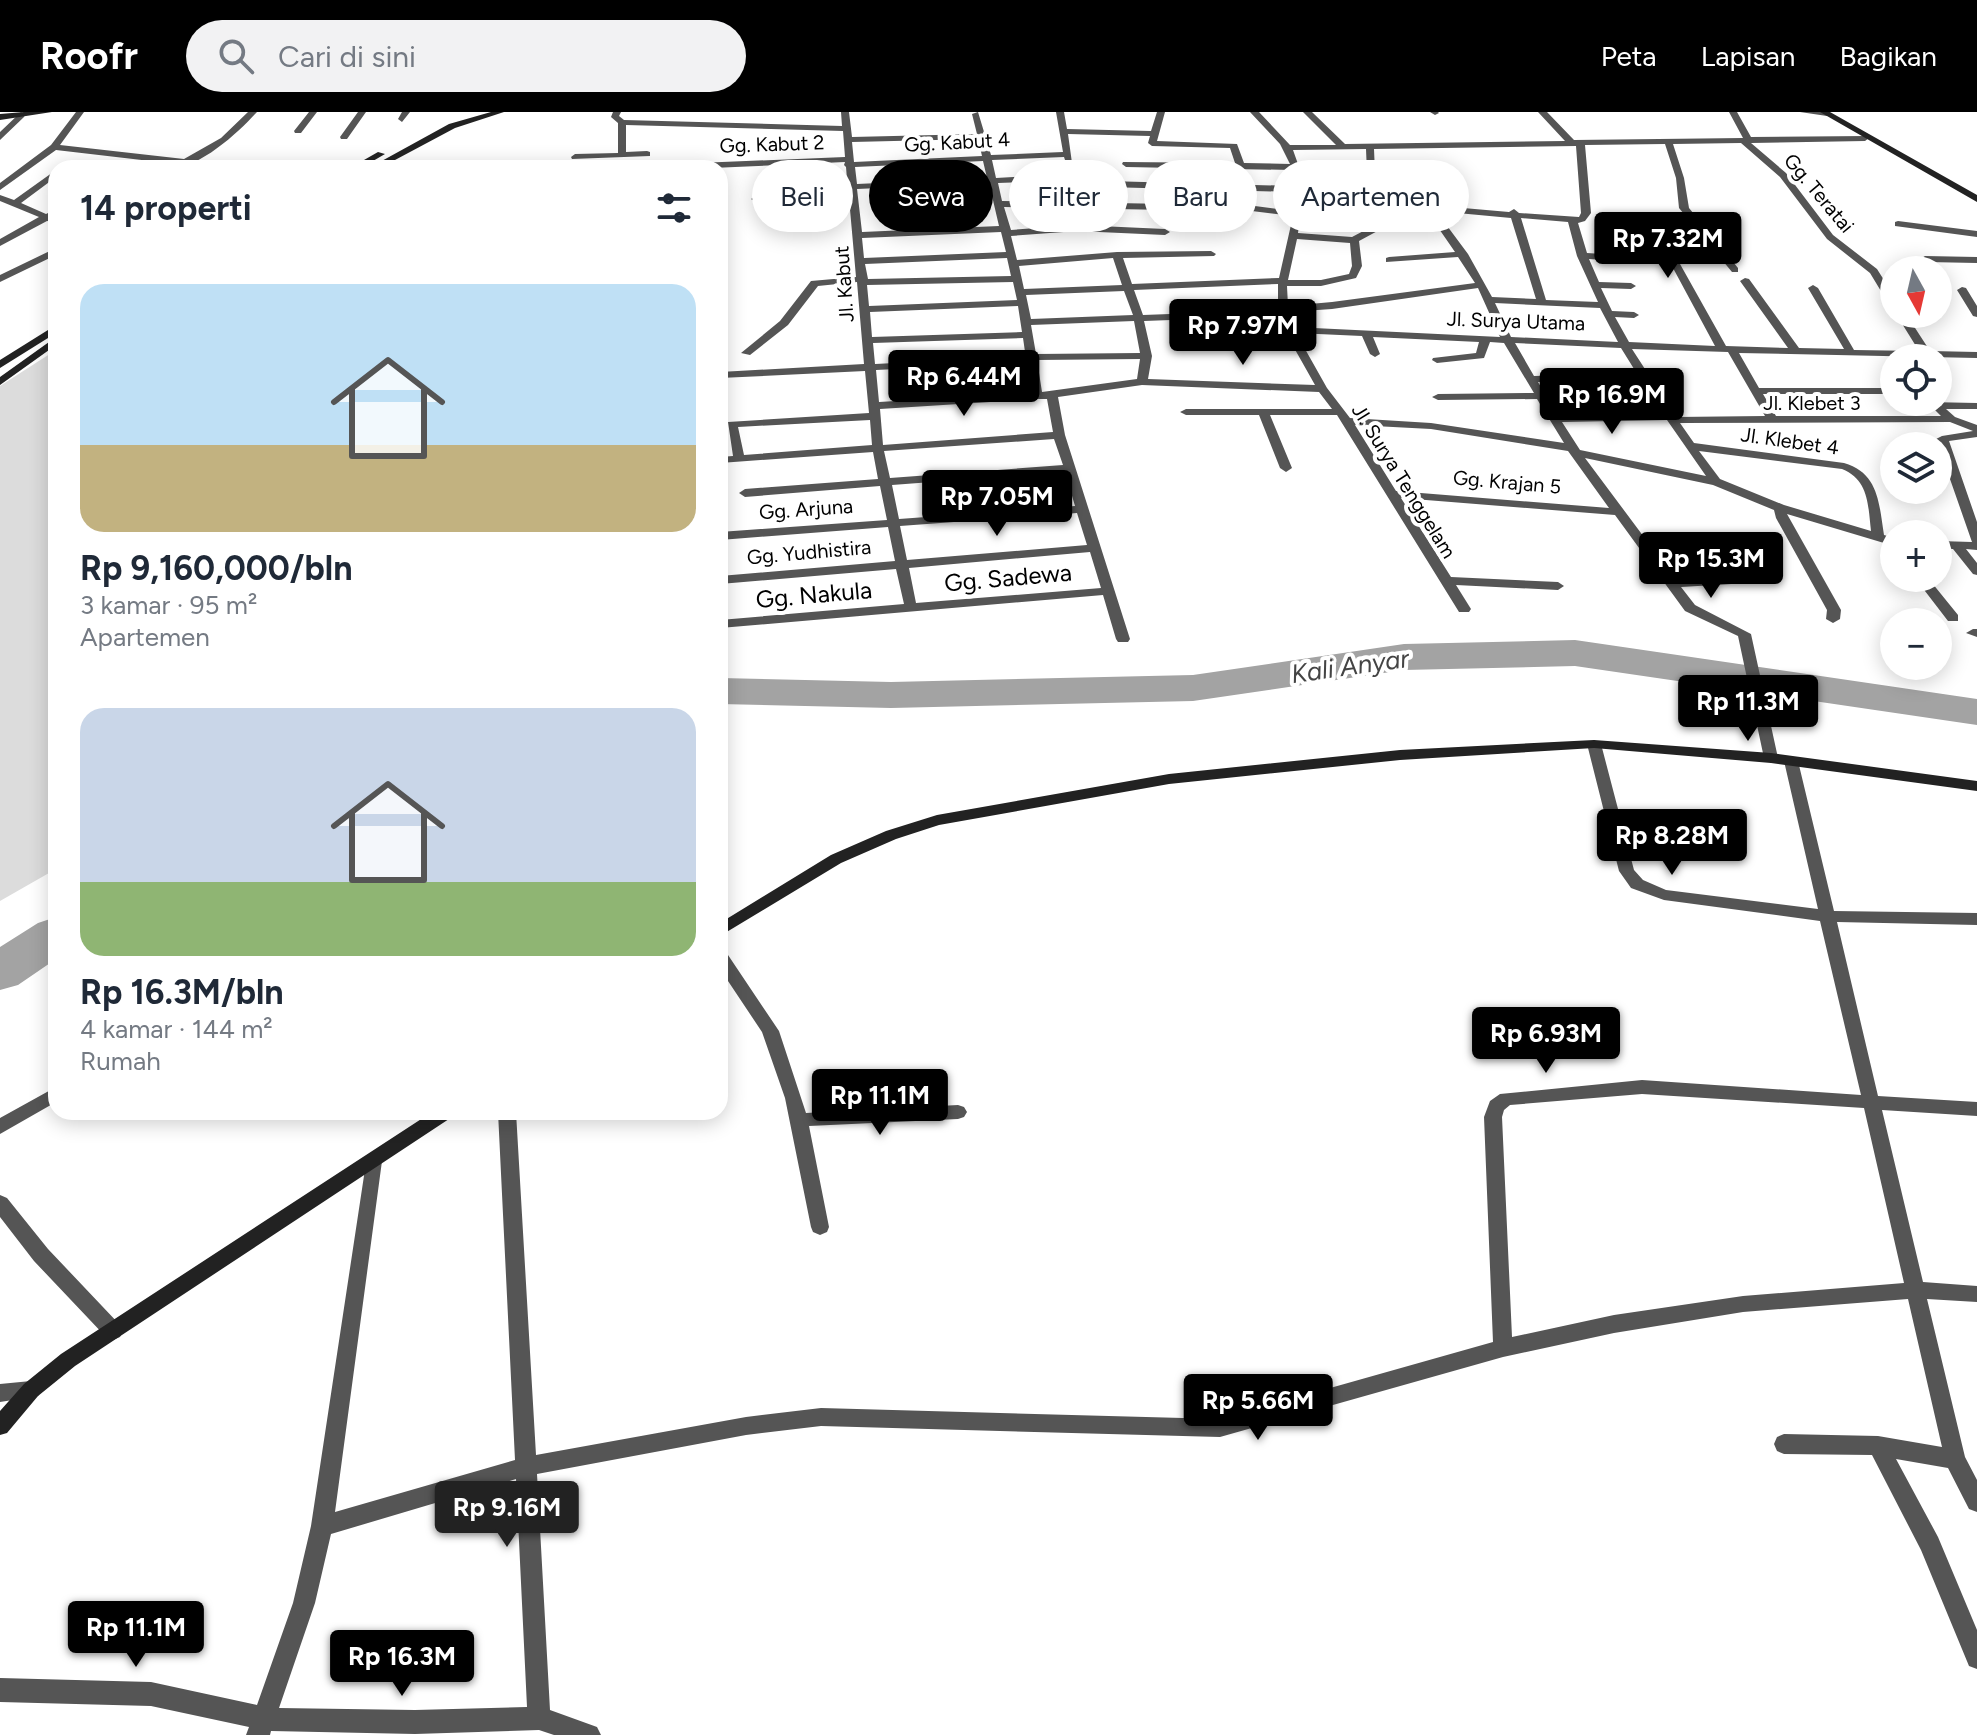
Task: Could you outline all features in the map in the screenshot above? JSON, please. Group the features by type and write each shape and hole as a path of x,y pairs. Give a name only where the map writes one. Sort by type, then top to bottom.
{"street":[{"path":"0,117 48,112"},
{"path":"0,187 54,147 80,112"},
{"path":"188,160 224,140 253,112"},
{"path":"298,131 313,112"},
{"path":"344,137 362,112"},
{"path":"369,160 435,126 476,112"},
{"path":"388,160 452,126 500,112"},
{"path":"617,112 615,117 622,122 846,135 980,136"},
{"name":"Jl. Kabut","path":"845,112 848,160"},
{"path":"1060,112 1068,160"},
{"path":"1161,112 1151,142 1234,146 1238,160"},
{"path":"1254,112 1287,148 1292,160"},
{"path":"1307,112 1344,148"},
{"path":"1469,209 1572,221 1582,219 1586,213 1576,142 1542,112"},
{"path":"1733,112 1746,141"},
{"path":"1804,112 1825,113 1977,199"},
{"path":"976,114 1014,259 1037,396"},
{"path":"0,137 21,115"},
{"path":"622,122 622,155"},
{"path":"1065,131 1154,134"},
{"path":"1287,148 1865,138"},
{"path":"1668,141 1678,167 1684,208 1735,270"},
{"name":"Gg. Teratai","path":"1746,141 1783,175 1830,237 1867,266 1880,281"},
{"path":"54,147 151,160"},
{"path":"1370,148 1370,160"},
{"path":"75,160 87,151"},
{"path":"575,157 647,154"},
{"name":"Gg. Kabut 4","path":"853,162 1068,154"},
{"path":"130,160 134,157"},
{"name":"Gg. Kabut 2","path":"728,165 752,165"},
{"path":"13,205 48,179"},
{"path":"853,191 1009,183"},
{"path":"0,198 48,216"},
{"name":"Jl. Kabut","path":"853,204 862,261 868,368 878,448 911,609"},
{"path":"999,204 1009,204"},
{"path":"1514,212 1542,303"},
{"path":"0,243 48,219"},
{"path":"1572,221 1582,256 1621,342 1716,482"},
{"path":"1898,224 1977,234"},
{"path":"858,235 1007,231"},
{"path":"1161,254 1165,232"},
{"path":"1289,330 1282,311 1294,232"},
{"path":"1293,236 1354,240 1370,232"},
{"path":"1445,232 1482,285 1506,338 1573,450 1618,512 1697,613 1740,630 1748,648 1771,758"},
{"path":"863,309 1126,288 1321,283 1353,276 1357,266 1354,240"},
{"path":"862,261 1211,254"},
{"path":"1389,260 1463,254"},
{"path":"1,277 48,255"},
{"path":"1117,255 1139,320 1147,356 1142,382"},
{"path":"1582,256 1658,261 1677,266 1773,421"},
{"path":"1952,260 1977,260"},
{"path":"746,353 784,323 815,283 1018,279"},
{"path":"1745,281 1796,352"},
{"path":"1027,322 1139,320 1282,311 1334,306 1439,288 1482,285"},
{"path":"1594,285 1631,286"},
{"path":"1813,288 1851,353"},
{"path":"1962,290 1977,314"},
{"path":"1489,300 1599,305"},
{"path":"1607,314 1634,315"},
{"name":"Jl. Surya Utama","path":"1289,330 1621,342 1728,351 1880,354"},
{"name":"Jl. Surya Tenggelam","path":"1289,330 1322,389 1344,416 1464,609"},
{"path":"0,365 48,333"},
{"path":"1366,333 1375,354"},
{"path":"866,340 1029,335"},
{"path":"1437,360 1475,358 1482,352 1486,337"},
{"path":"0,382 48,346"},
{"name":"Jl. Surya Utama","path":"1952,355 1977,355"},
{"path":"1032,357 1147,356"},
{"path":"728,375 976,362"},
{"path":"1531,379 1618,377"},
{"path":"739,458 732,424 1052,395 1142,382 1322,389"},
{"path":"1756,391 1880,391"},
{"path":"1052,395 1059,435 1123,639"},
{"path":"1438,397 1540,396"},
{"path":"1952,405 1977,406"},
{"path":"1186,412 1344,416 1431,426 1573,450 1716,482 1780,508 1878,539"},
{"path":"1263,412 1286,468"},
{"path":"1948,416 1977,432"},
{"name":"Jl. Klebet 3","path":"1554,419 1951,419"},
{"path":"1952,546 1977,543 1942,439 1977,432"},
{"path":"728,459 1059,435"},
{"name":"Jl. Klebet 4","path":"1690,446 1844,466 1858,471 1868,479 1878,539"},
{"path":"745,493 886,485 1069,468"},
{"name":"Gg. Krajan 5","path":"1392,494 1618,512"},
{"path":"1780,508 1782,518 1834,610 1833,619"},
{"name":"Gg. Arjuna","path":"728,535 1082,509"},
{"path":"1957,546 1977,571"},
{"name":"Gg. Yudhistira","path":"728,579 1095,548"},
{"path":"1672,584 1748,579"},
{"path":"1446,581 1558,586"},
{"name":"Gg. Sadewa","path":"911,609 1108,591"},
{"path":"1932,592 1953,618"},
{"name":"Gg. Nakula","path":"728,623 911,609"},
{"path":"1594,744 1627,871 1637,884 1664,895 1828,916 1977,919"},
{"path":"728,925 836,859 937,820 1169,779 1400,755 1594,744 1771,758 1977,786"},
{"path":"1791,761 1955,1459 1977,1502"},
{"path":"728,968 770,1031 799,1120 820,1227"},
{"path":"1503,1348 1493,1117 1496,1106 1506,1099 1642,1087 1977,1109"},
{"path":"0,1127 48,1099"},
{"path":"799,1120 958,1112"},
{"path":"0,1426 31,1390 113,1331 434,1120"},
{"path":"507,1120 539,1718"},
{"path":"262,1727 304,1603 322,1526 373,1161"},
{"path":"0,1203 41,1255 113,1331"},
{"path":"322,1526 527,1466 746,1426 821,1417 1220,1428 1503,1348 1614,1324 1743,1304 1916,1290 1977,1294"},
{"path":"0,1393 31,1390"},
{"path":"1784,1444 1878,1446 1955,1459"},
{"path":"1878,1446 1930,1544 1977,1658"},
{"path":"0,1690 151,1694 262,1727 539,1718 589,1735"}],"shaded area":[{"path":"48,355 48,874 0,901 0,386"}],"waterway":[{"name":"Kali Anyar","path":"728,691 891,695 1193,688 1404,657 1575,653 1977,712"},
{"name":"Kali Anyar","path":"0,972 48,940"}]}
